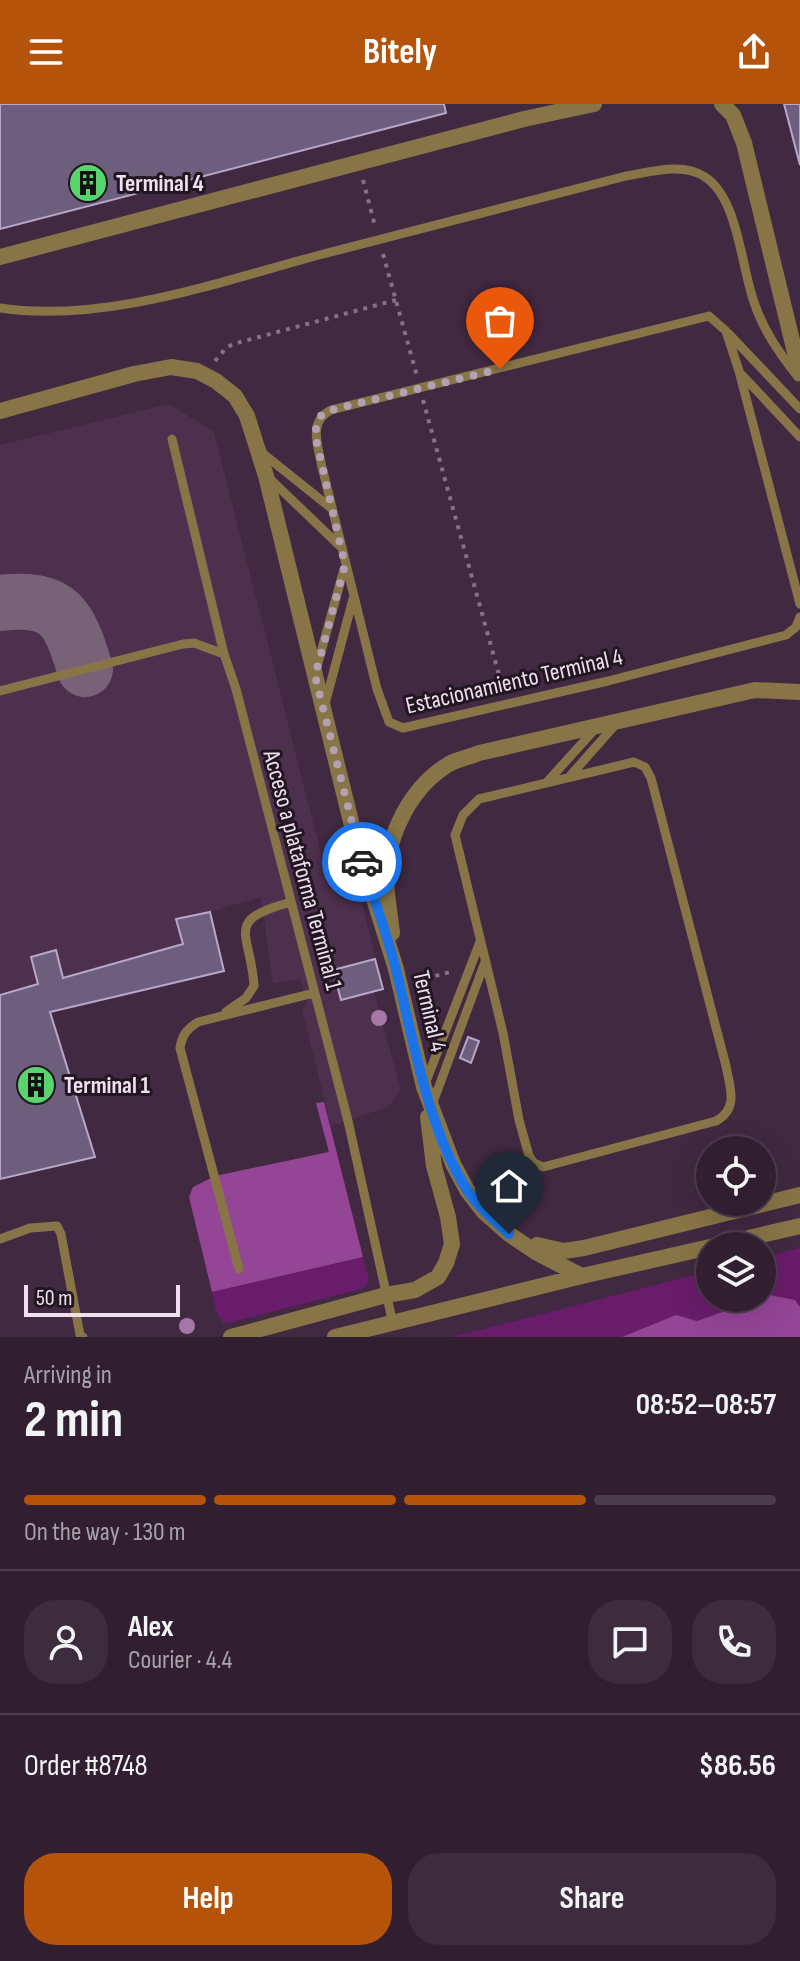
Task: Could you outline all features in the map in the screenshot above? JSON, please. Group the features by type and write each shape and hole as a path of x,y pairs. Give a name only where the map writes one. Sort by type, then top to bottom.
{"street":[{"path":"0,257 524,119 594,104"},
{"path":"722,104 733,115 744,143 800,373"},
{"name":"Terminal 4","path":"0,408 23,405 134,374 171,367 197,371 235,396 247,416 259,450 355,838 398,977 424,1087 453,1164 484,1212 509,1234 537,1253 582,1276"},
{"path":"398,977 386,877 390,846 400,818 412,800 449,764 479,753 755,690 800,692"},
{"path":"231,1337 415,1290 438,1277 452,1244 434,1166 424,1087"},
{"path":"509,1234 545,1248 564,1251 800,1195"},
{"path":"774,1232 800,1226"},
{"path":"335,1337 696,1250"}],"lane":[{"path":"0,308 50,313 82,312 196,289 626,176 664,169 688,170 704,175 728,204 753,301 764,328 800,379"},
{"name":"Estacionamiento Terminal 4","path":"800,409 709,316 331,410 322,414 315,435 353,598 386,717 396,727 403,728 608,681 786,635 796,627 800,617"},
{"path":"726,331 800,604"},
{"path":"739,371 800,437"},
{"name":"Acceso a plataforma Terminal 1","path":"172,439 224,654 348,1121 393,1324"},
{"path":"259,450 332,509"},
{"path":"266,476 343,549"},
{"path":"315,676 345,565"},
{"path":"323,712 353,598"},
{"path":"0,691 183,644 194,643 224,654"},
{"path":"570,776 618,721"},
{"path":"547,782 598,726"},
{"path":"634,762 645,767 651,778 726,1066 732,1103 730,1111 716,1121 551,1166 538,1166 529,1156 519,1120 503,1033 455,835 463,815 479,799 570,776 634,762"},
{"path":"220,1016 246,998 254,986 245,934 247,925 263,909 291,902"},
{"path":"424,1087 480,942"},
{"path":"431,1106 485,962"},
{"path":"239,1269 180,1048 182,1037 198,1022 314,993"},
{"path":"0,1239 30,1228 57,1226 80,1335 83,1337"}],"path":[{"path":"358,163 506,703"},
{"path":"205,375 233,344 396,300"},
{"path":"398,977 455,971 460,965"}],"shaded area":[{"path":"169,404 214,432 328,881 355,874 383,989 374,992 401,1090 388,1107 331,1126 302,1010 307,1004 300,979 273,984 261,897 210,912 224,971 51,1013 95,1157 0,1179 0,445"},
{"path":"324,1102 363,1257 212,1292 189,1197 193,1187 215,1176 329,1152 316,1103"},
{"path":"800,1248 800,1307 795,1300 776,1296 776,1254"},
{"path":"363,1257 369,1280 365,1288 228,1323 223,1323 216,1311 212,1292"},
{"path":"696,1275 696,1312 722,1312 697,1321 676,1316 622,1337 452,1337"},
{"path":"776,1296 795,1300 800,1307 800,1337 622,1337 676,1315 697,1321 722,1312 776,1312"}],"building":[{"name":"Terminal 4","path":"0,104 444,104 446,113 0,229"},
{"path":"784,104 800,104 800,165"},
{"name":"Terminal 1","path":"210,912 224,971 50,1012 95,1157 0,1179 0,995 38,984 31,957 56,950 63,978 183,944 176,919"},
{"path":"375,959 383,989 341,1000 333,970"},
{"path":"468,1037 479,1041 471,1063 460,1058"}],"taxiway":[{"path":"0,603 36,603 59,614 67,623 85,669"}],"way so far":[{"path":"362,862 315,676 345,565 315,435 317,423 322,414 331,410 500,369"}],"place":[{"name":"Terminal 4","path":"88,183"},
{"name":"Terminal 1","path":"36,1085"}],"route":[{"path":"362,862 396,969 424,1087 453,1164 484,1212 509,1234"}]}
